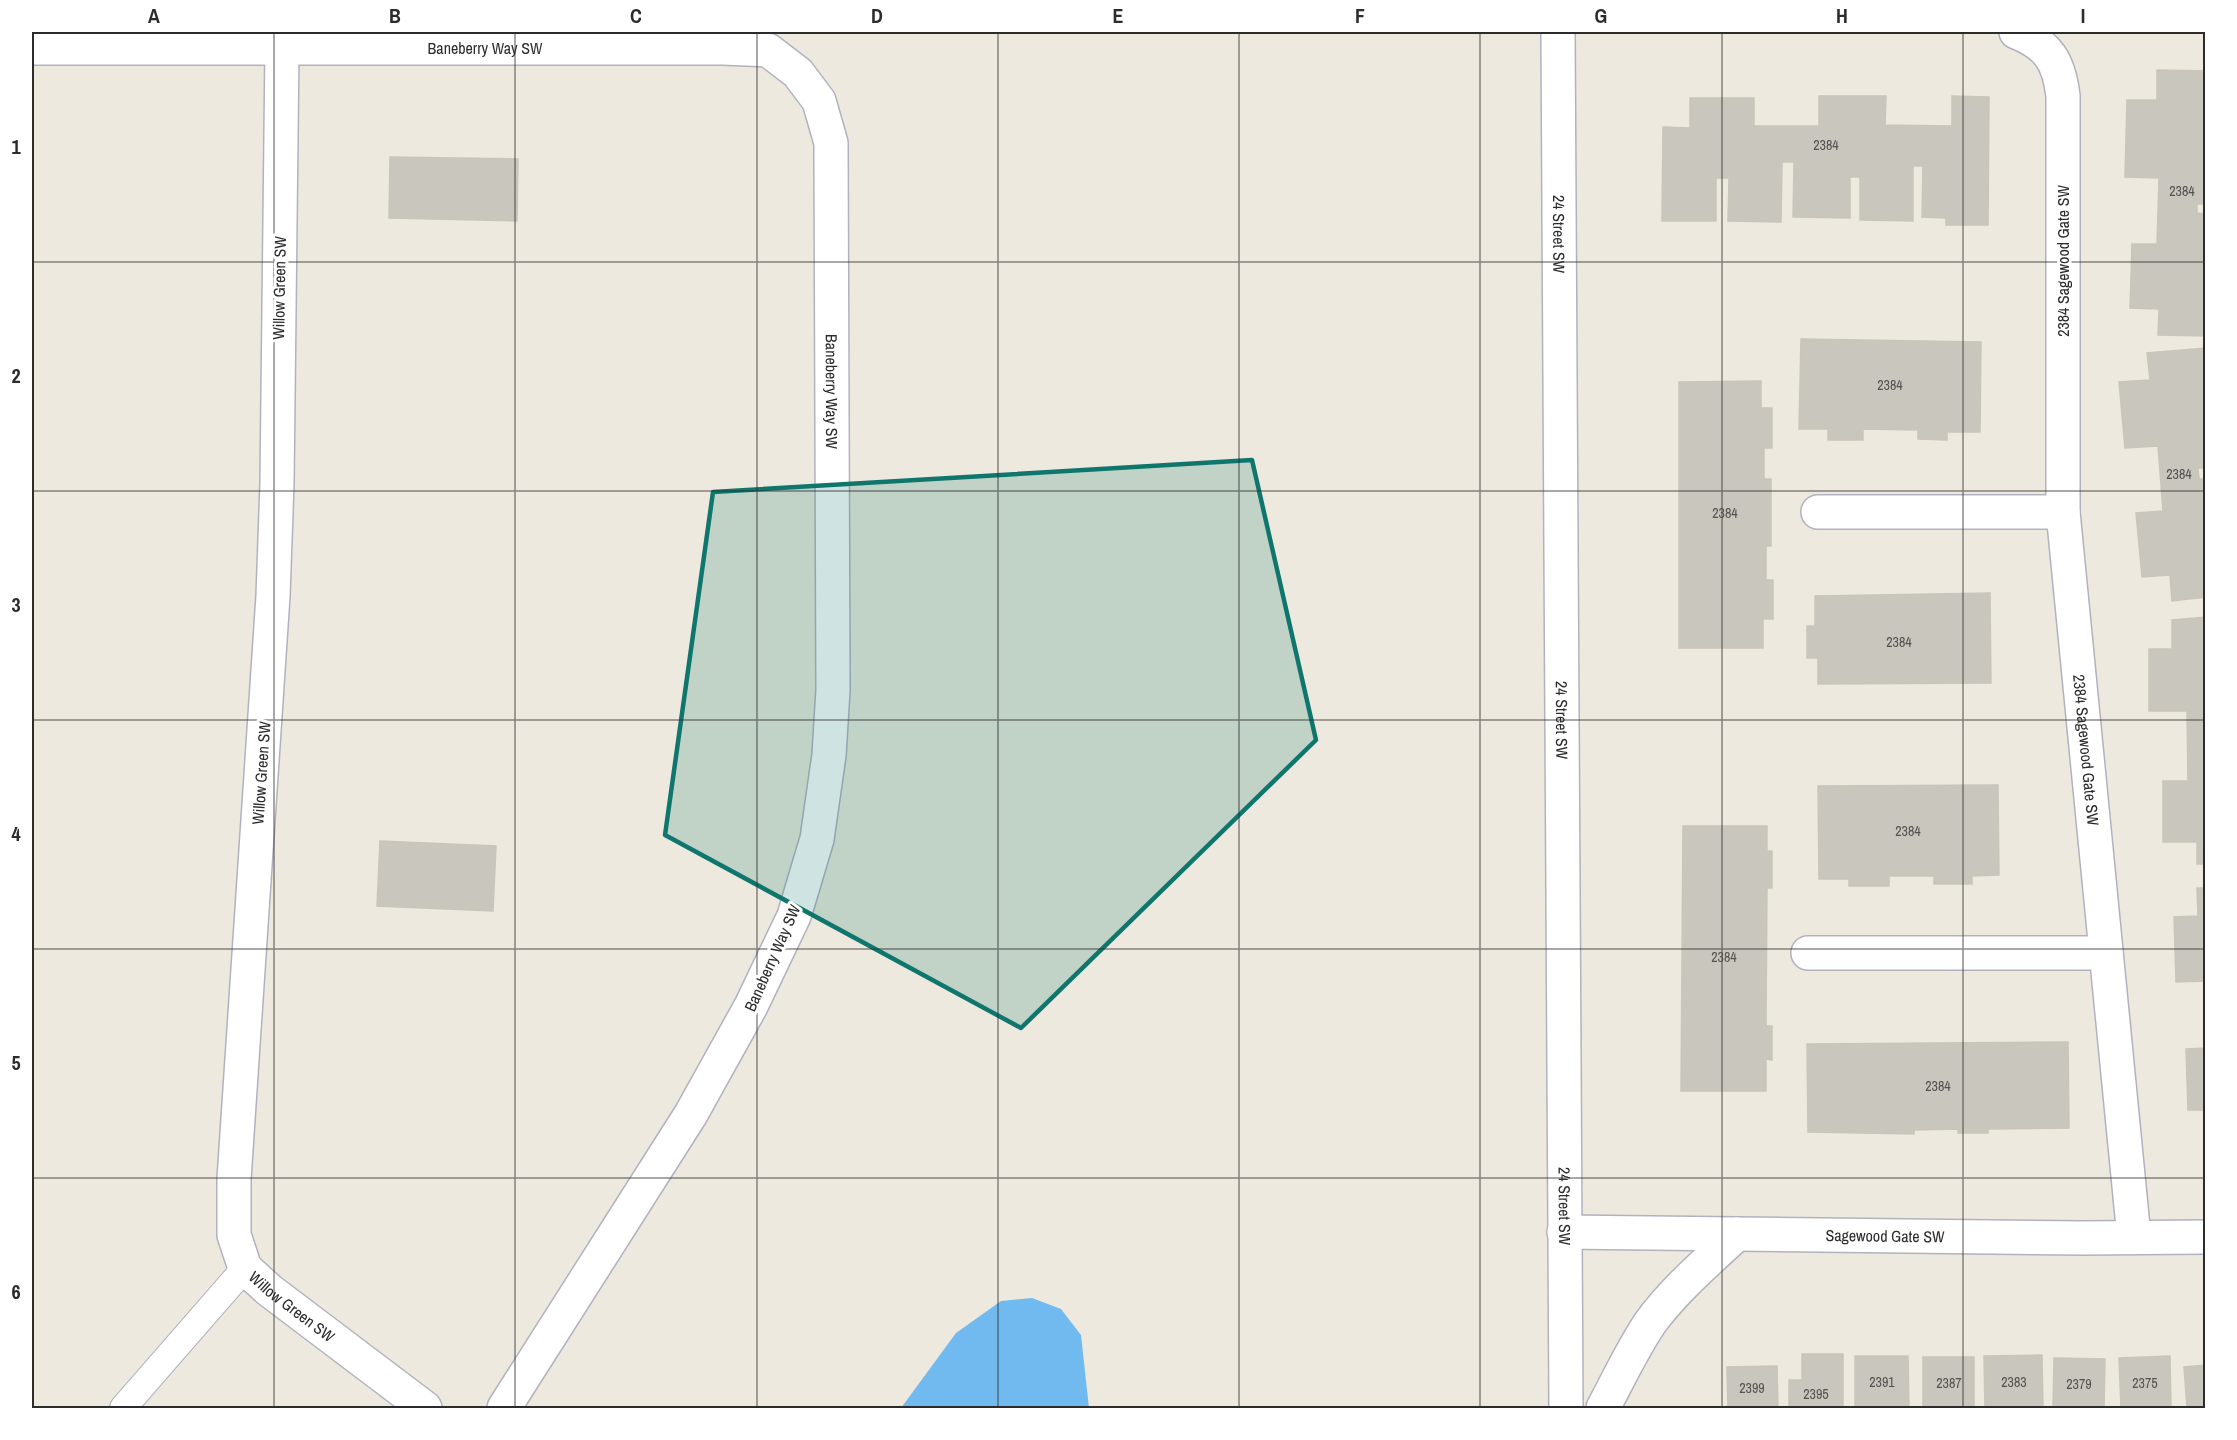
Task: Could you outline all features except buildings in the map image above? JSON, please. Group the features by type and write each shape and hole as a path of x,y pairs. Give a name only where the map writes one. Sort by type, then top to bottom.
{"street":[{"name":"24 Street SW","path":"1558,32 1566,1408"},
{"name":"2384 Sagewood Gate SW","path":"2016,32 2029,37 2049,53 2060,73 2063,96 2063,512 2134,1237"},
{"name":"Baneberry Way SW","path":"32,48 723,48 768,50 798,73 819,101 831,143 833,690 829,755 817,839 794,916 746,1016 691,1113 504,1408"},
{"name":"Willow Green SW","path":"282,48 277,483 273,596 234,1179 234,1235 245,1268 269,1290 425,1408"},
{"path":"1818,512 2063,512"},
{"path":"1808,953 2106,953"},
{"name":"Sagewood Gate SW","path":"1564,1232 2205,1237"},
{"path":"1604,1408 1631,1353 1651,1322 1681,1287 1737,1234"}],"lane":[{"path":"123,1408 245,1268"}],"highlighted area":[{"path":"1252,460 1316,740 1021,1028 665,835 713,492"}],"water":[{"path":"1032,1298 1061,1309 1081,1335 1089,1408 901,1408 956,1333 1001,1301"}]}
